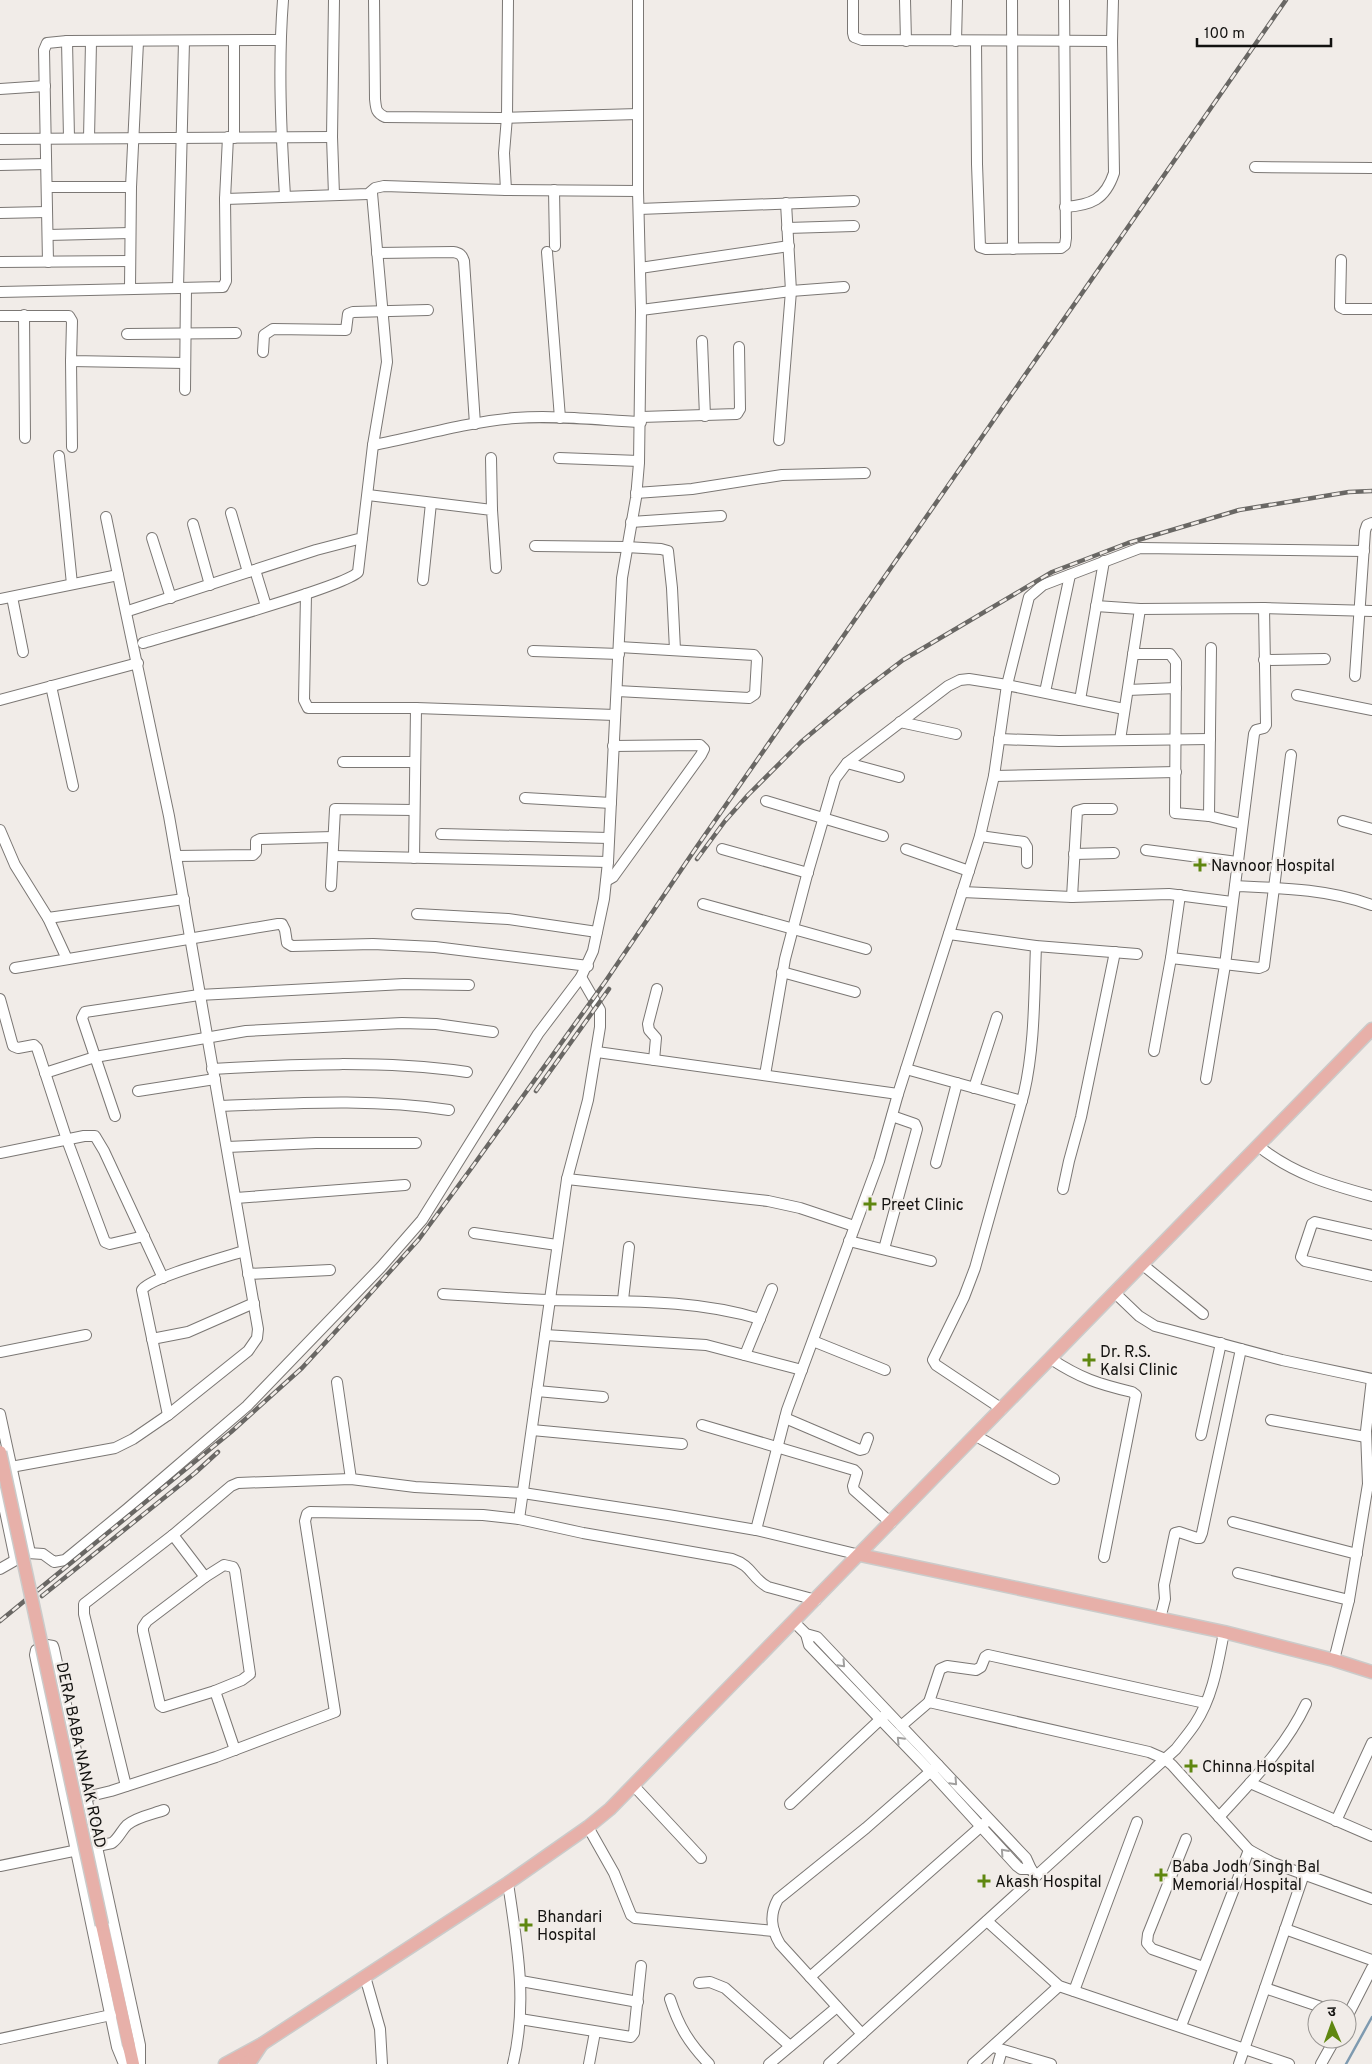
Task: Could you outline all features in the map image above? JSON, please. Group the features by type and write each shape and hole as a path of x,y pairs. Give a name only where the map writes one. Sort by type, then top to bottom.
{"main road":[{"path":"225,2064 262,2044 508,1883 588,1828 634,1785 816,1600 1372,1028"},
{"name":"DERA BABA NANAK ROAD","path":"0,1452 129,2061"},
{"path":"860,1555 1224,1632 1334,1660 1372,1672"},
{"path":"245,2064 252,2059 262,2044"}],"street":[{"path":"283,0 280,40 281,137 285,196"},
{"path":"334,0 332,137 334,195"},
{"path":"374,0 374,99 378,114 385,117 638,114"},
{"path":"506,190 504,153 507,117 508,0"},
{"path":"0,1569 30,1553 43,1554 54,1562 65,1560 247,1406 299,1354 381,1267 422,1220 538,1034 588,966 598,932 608,862 620,604 626,547 636,493 639,461 641,310 638,190 638,0"},
{"path":"853,0 854,37 862,40 1112,40"},
{"path":"905,0 906,41"},
{"path":"956,41 957,0"},
{"path":"1012,0 1013,249"},
{"path":"976,41 980,247 986,249 1064,247 1066,238 1064,0"},
{"path":"1065,207 1085,205 1092,202 1108,186 1114,174 1113,0"},
{"path":"48,262 45,46 49,42 280,40"},
{"path":"67,41 69,138"},
{"path":"184,41 182,288 186,334 185,390"},
{"path":"0,292 130,288 219,288 225,285 225,199 231,138 234,41"},
{"path":"89,138 91,42"},
{"path":"130,288 130,187 138,42"},
{"path":"0,89 45,86"},
{"path":"0,139 332,137"},
{"path":"0,165 46,164"},
{"path":"1255,167 1372,168"},
{"path":"225,199 364,195 372,192 375,188 384,186 506,190 638,190"},
{"path":"46,187 130,187"},
{"path":"554,190 551,249 560,418"},
{"path":"143,643 306,594 356,575 360,567 373,445 386,369 386,345 372,192"},
{"path":"639,209 854,201"},
{"path":"779,440 790,291 786,203"},
{"path":"0,213 47,212"},
{"path":"787,228 854,226"},
{"path":"48,235 130,233"},
{"path":"640,268 788,246"},
{"path":"377,253 459,252 462,256 475,424"},
{"path":"1341,260 1340,307 1344,309 1372,309"},
{"path":"0,262 130,261"},
{"path":"641,310 790,291 844,287"},
{"path":"262,352 262,341 268,331 273,329 346,330 350,313 428,310"},
{"path":"24,315 25,438"},
{"path":"0,316 67,315 72,318 72,447"},
{"path":"127,334 236,333"},
{"path":"702,341 705,416"},
{"path":"373,445 475,424 516,418 641,420 733,416 739,412 739,347"},
{"path":"71,361 185,363"},
{"path":"59,456 72,584"},
{"path":"491,458 496,568"},
{"path":"559,458 639,461"},
{"path":"636,493 692,489 782,475 864,473"},
{"path":"368,495 492,510"},
{"path":"423,580 431,503"},
{"path":"231,513 251,571 266,606"},
{"path":"631,522 721,516"},
{"path":"11,1466 115,1448 133,1439 168,1415 253,1344 257,1338 258,1329 199,995 184,898 128,611 118,575 106,517"},
{"path":"1355,676 1366,527 1372,523"},
{"path":"192,524 210,585"},
{"path":"152,538 171,598"},
{"path":"128,611 316,550 362,538"},
{"path":"535,546 661,548 668,551 675,650"},
{"path":"756,1530 785,1418 879,1161 898,1094 980,836 994,776 1007,684 1029,597 1043,585 1134,549 1364,551"},
{"path":"1080,700 1104,561"},
{"path":"0,599 118,575"},
{"path":"1045,692 1070,575"},
{"path":"306,594 304,700 308,708 416,708 615,715"},
{"path":"12,597 23,652"},
{"path":"1096,606 1372,611"},
{"path":"1120,740 1140,608"},
{"path":"1206,1079 1225,965 1254,734 1256,730 1264,728 1266,725 1264,608"},
{"path":"1209,816 1211,648"},
{"path":"533,651 675,650 754,655 757,659 754,696 749,698 617,691"},
{"path":"1133,654 1165,653 1172,655 1176,662 1175,813 1209,816 1242,824"},
{"path":"1264,660 1326,659"},
{"path":"0,700 138,663"},
{"path":"765,1075 782,972 793,930 835,780 847,763 948,686 960,680 1007,684 1124,709"},
{"path":"50,686 73,786"},
{"path":"1128,690 1176,688"},
{"path":"1297,695 1372,710"},
{"path":"414,858 416,708"},
{"path":"900,722 956,734"},
{"path":"1000,738 1059,741 1210,739"},
{"path":"606,881 613,876 701,756 704,749 700,745 613,746"},
{"path":"1172,958 1259,968 1264,966 1291,755"},
{"path":"343,762 415,762"},
{"path":"847,763 898,777"},
{"path":"994,776 1176,772"},
{"path":"525,798 611,803"},
{"path":"766,802 883,836"},
{"path":"332,886 335,809 414,810"},
{"path":"1072,897 1077,811 1084,809 1112,809"},
{"path":"1343,821 1372,828"},
{"path":"0,830 15,865 48,918 67,959"},
{"path":"441,834 609,838"},
{"path":"980,836 1024,842 1027,847 1027,863"},
{"path":"176,856 253,855 256,854 256,841 260,839 333,838"},
{"path":"722,849 808,873"},
{"path":"906,849 969,870"},
{"path":"1146,850 1237,862"},
{"path":"1074,854 1114,853"},
{"path":"332,856 608,862"},
{"path":"1235,886 1339,895 1372,905"},
{"path":"962,892 1072,897 1180,895 1232,902"},
{"path":"1154,1052 1172,958 1180,895"},
{"path":"48,918 184,898"},
{"path":"703,904 866,949"},
{"path":"417,914 508,919 598,932"},
{"path":"15,968 282,924 287,943 292,946 364,944 435,947 588,966"},
{"path":"948,934 1036,946 1137,954"},
{"path":"1002,1409 936,1365 933,1360 964,1297 975,1268 1022,1102 1030,1067 1036,946"},
{"path":"1064,1189 1115,952"},
{"path":"782,972 854,992"},
{"path":"519,1519 567,1179 588,1100 597,1052 600,1010 581,977"},
{"path":"115,1116 82,1014 94,1010 199,995 210,996 404,984 469,985"},
{"path":"654,1060 656,1038 649,1030 648,1024 657,989"},
{"path":"0,999 13,1046 18,1048 30,1045 35,1046 105,1242 110,1244 144,1236"},
{"path":"974,1088 996,1017"},
{"path":"44,1073 95,1057 207,1036 246,1031 402,1023 436,1024 493,1032"},
{"path":"597,1052 898,1094"},
{"path":"138,1091 213,1074 305,1064 377,1064 430,1067 467,1072"},
{"path":"906,1069 1022,1102"},
{"path":"936,1162 957,1083"},
{"path":"220,1106 303,1102 370,1102 415,1105 449,1110"},
{"path":"884,1249 917,1130 915,1124 892,1116"},
{"path":"0,1153 84,1136 94,1136 104,1151 163,1278"},
{"path":"227,1147 316,1143 416,1143"},
{"path":"1258,1146 1277,1161 1298,1172 1326,1184 1372,1196"},
{"path":"567,1179 776,1203 807,1210 854,1226"},
{"path":"236,1198 405,1185"},
{"path":"1372,1235 1316,1222 1312,1224 1301,1254 1302,1260 1305,1261 1372,1276"},
{"path":"474,1233 557,1246"},
{"path":"849,1241 931,1261"},
{"path":"623,1300 629,1247"},
{"path":"168,1415 142,1290 147,1284 244,1251"},
{"path":"1143,1265 1203,1314"},
{"path":"248,1274 330,1270"},
{"path":"745,1355 772,1289"},
{"path":"1115,1293 1139,1316 1154,1326 1282,1360 1372,1379 1368,1444 1370,1485 1349,1600 1334,1660"},
{"path":"443,1294 550,1300 648,1300 713,1307 760,1319"},
{"path":"152,1339 188,1332 254,1303"},
{"path":"0,1352 86,1335"},
{"path":"545,1335 706,1345 802,1370"},
{"path":"813,1341 885,1370"},
{"path":"1201,1435 1221,1343"},
{"path":"1160,1619 1165,1598 1164,1585 1176,1534 1179,1532 1200,1538 1202,1533 1241,1349"},
{"path":"1051,1359 1083,1379 1132,1392 1136,1396 1104,1557"},
{"path":"337,1382 350,1479"},
{"path":"537,1391 603,1397"},
{"path":"0,1414 30,1553"},
{"path":"785,1418 860,1450 864,1449 868,1438"},
{"path":"1271,1420 1368,1444"},
{"path":"702,1425 854,1470 857,1473 853,1486 854,1490 891,1523"},
{"path":"532,1430 682,1444"},
{"path":"976,1436 1054,1479"},
{"path":"126,1786 83,1608 87,1601 173,1535 231,1486 238,1483 350,1479 415,1488 523,1494 668,1514 756,1530 860,1555"},
{"path":"0,1482 15,1483"},
{"path":"0,1487 15,1560"},
{"path":"86,1797 126,1786 235,1750 335,1712 305,1520 307,1514 314,1512 441,1513 519,1519 583,1533 732,1559 748,1567 760,1584 768,1588 816,1600"},
{"path":"1233,1522 1357,1554"},
{"path":"173,1535 205,1577"},
{"path":"224,1565 233,1567 235,1571 250,1670 247,1678 215,1691 171,1706 160,1706 143,1627 147,1621 224,1565"},
{"path":"1238,1573 1349,1600"},
{"path":"794,1622 806,1634 809,1645 884,1716 934,1769 989,1820 1026,1858 1034,1873"},
{"path":"829,2064 987,1921 1034,1873 1176,1749 1196,1723 1206,1703 1215,1678 1224,1632"},
{"path":"129,2061 117,2047 35,1655 36,1650 47,1645 52,1646 54,1650 140,2044 140,2064"},
{"path":"901,1726 929,1702 940,1668 948,1666 976,1670 985,1657 988,1656 1206,1703"},
{"path":"215,1691 235,1750"},
{"path":"929,1702 1142,1749 1165,1759 1249,1850 1273,1863 1372,1899"},
{"path":"1219,1817 1250,1783 1295,1727 1306,1704"},
{"path":"884,1716 901,1726 981,1827 1017,1866 1034,1873"},
{"path":"790,1804 884,1716"},
{"path":"1336,1821 1369,1755 1372,1743"},
{"path":"862,2034 780,1944 774,1931 772,1915 778,1899 866,1828 934,1769"},
{"path":"1250,1783 1372,1836"},
{"path":"634,1785 700,1858"},
{"path":"0,1866 112,1843 118,1839 126,1826 132,1822 164,1810"},
{"path":"810,1977 989,1820"},
{"path":"1074,1991 1137,1822"},
{"path":"588,1828 614,1873 628,1911 636,1918 774,1931"},
{"path":"1186,1839 1148,1934 1148,1943 1152,1949 1203,1967"},
{"path":"1181,2026 1249,1850"},
{"path":"1239,2064 1304,1874"},
{"path":"508,1883 521,1981 520,2019 513,2064"},
{"path":"987,1921 1059,1986 1289,2064"},
{"path":"1285,1929 1372,1960"},
{"path":"520,2019 631,2037 634,2033 642,1966"},
{"path":"1356,1999 1372,1968"},
{"path":"366,1980 380,2029 382,2064"},
{"path":"521,1981 638,2002"},
{"path":"699,1983 710,1982 725,1988 790,2046"},
{"path":"973,2064 998,2049 1059,1986"},
{"path":"1265,1988 1307,2002"},
{"path":"670,1999 686,2037 709,2064"},
{"path":"769,2064 837,2007"},
{"path":"0,2039 110,2015"},
{"path":"589,2064 595,2032"},
{"path":"998,2049 998,2064"},
{"path":"998,2049 1052,2064"},
{"path":"1321,2064 1329,2049"}],"waterway":[{"path":"1346,2064 1372,2017"}],"railway":[{"path":"0,1621 231,1432 302,1368 419,1239 605,982 698,845 1286,0"},
{"path":"697,859 725,821 748,795 801,742 857,695 903,660 1052,572 1128,543 1239,510 1349,492 1372,491"},
{"path":"536,1091 609,989"},
{"path":"42,1596 195,1473 218,1452"}],"place":[{"name":"Navnoor Hospital","path":"1200,865"},
{"name":"Preet Clinic","path":"870,1204"},
{"name":"Dr. R.S. Kalsi Clinic","path":"1089,1360"},
{"name":"Chinna Hospital","path":"1191,1766"},
{"name":"Baba Jodh Singh Bal Memorial Hospital","path":"1161,1875"},
{"name":"Akash Hospital","path":"984,1881"},
{"name":"Bhandari Hospital","path":"526,1925"}]}
